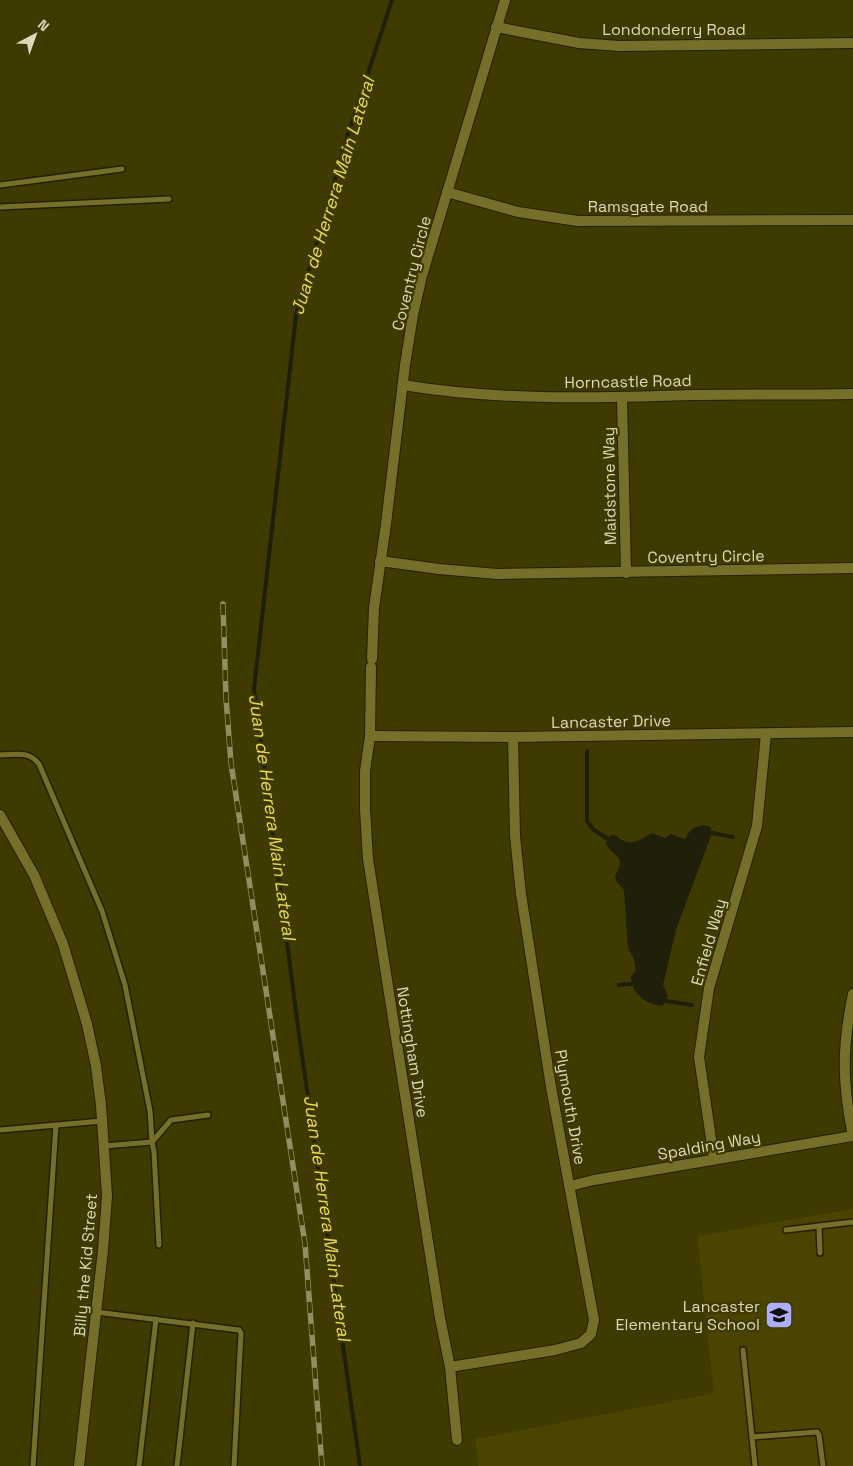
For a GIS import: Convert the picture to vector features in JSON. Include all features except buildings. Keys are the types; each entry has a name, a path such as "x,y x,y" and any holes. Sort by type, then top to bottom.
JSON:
{"street":[{"name":"Coventry Circle","path":"374,608 415,307 422,276 505,0"},
{"name":"Londonderry Road","path":"496,27 579,43 618,46 853,43"},
{"name":"Ramsgate Road","path":"447,192 518,212 578,221 853,220"},
{"name":"Horncastle Road","path":"403,385 468,394 522,397 622,398 696,395 853,394"},
{"name":"Maidstone Way","path":"622,398 626,573"},
{"name":"Coventry Circle","path":"380,560 439,569 497,574 853,568"},
{"name":"Nottingham Drive","path":"374,608 370,736 365,772 368,859 440,1318 450,1367 457,1440"},
{"name":"Lancaster Drive","path":"370,736 513,737 853,732"},
{"name":"Enfield Way","path":"714,1159 699,1057 709,988 757,826 766,734"},
{"name":"Plymouth Drive","path":"450,1367 555,1350 581,1343 590,1334 594,1320 551,1087 521,894 515,836 513,737"},
{"name":"Billy the Kid Street","path":"0,815 34,875 63,944 96,1066 107,1196 79,1466"},
{"path":"853,994 844,1054 844,1087 853,1136"},
{"name":"Spalding Way","path":"570,1186 594,1180 853,1136"}],"lane":[{"path":"0,185 122,169"},
{"path":"0,207 169,199"},
{"path":"0,755 29,754 39,764 102,911 125,985 150,1112 159,1245"},
{"path":"104,1146 152,1142 171,1120 208,1115"},
{"path":"0,1130 102,1121"},
{"path":"33,1466 56,1125"},
{"path":"786,1230 853,1222"},
{"path":"819,1226 820,1252"},
{"path":"96,1312 236,1329 241,1333 234,1466"},
{"path":"139,1466 156,1318"},
{"path":"177,1466 193,1323"},
{"path":"743,1350 755,1466"},
{"path":"752,1437 817,1432 820,1435 823,1466"}],"shaded area":[{"path":"704,825 710,827 712,833 676,930 663,985 668,996 662,1006 656,1005 640,997 632,982 631,976 636,971 634,959 628,948 624,890 616,881 615,876 619,869 620,860 606,844 608,837 613,835 628,842 639,840 652,833 665,838 671,834 685,839 693,829"},
{"name":"Lancaster Elementary School","path":"853,1209 853,1466 478,1466 475,1439 714,1393 697,1236"}],"waterway":[{"name":"Juan de Herrera Main Lateral","path":"360,1466 298,1027 254,689 296,315 349,131 392,0"},
{"path":"587,751 587,821 594,830 608,839"},
{"path":"712,833 733,837"},
{"path":"619,985 631,984"},
{"path":"666,1001 692,1005"}],"railway":[{"path":"223,604 226,698 231,763 305,1244 322,1466"}],"place":[{"name":"Lancaster Elementary School","path":"779,1315"}]}
